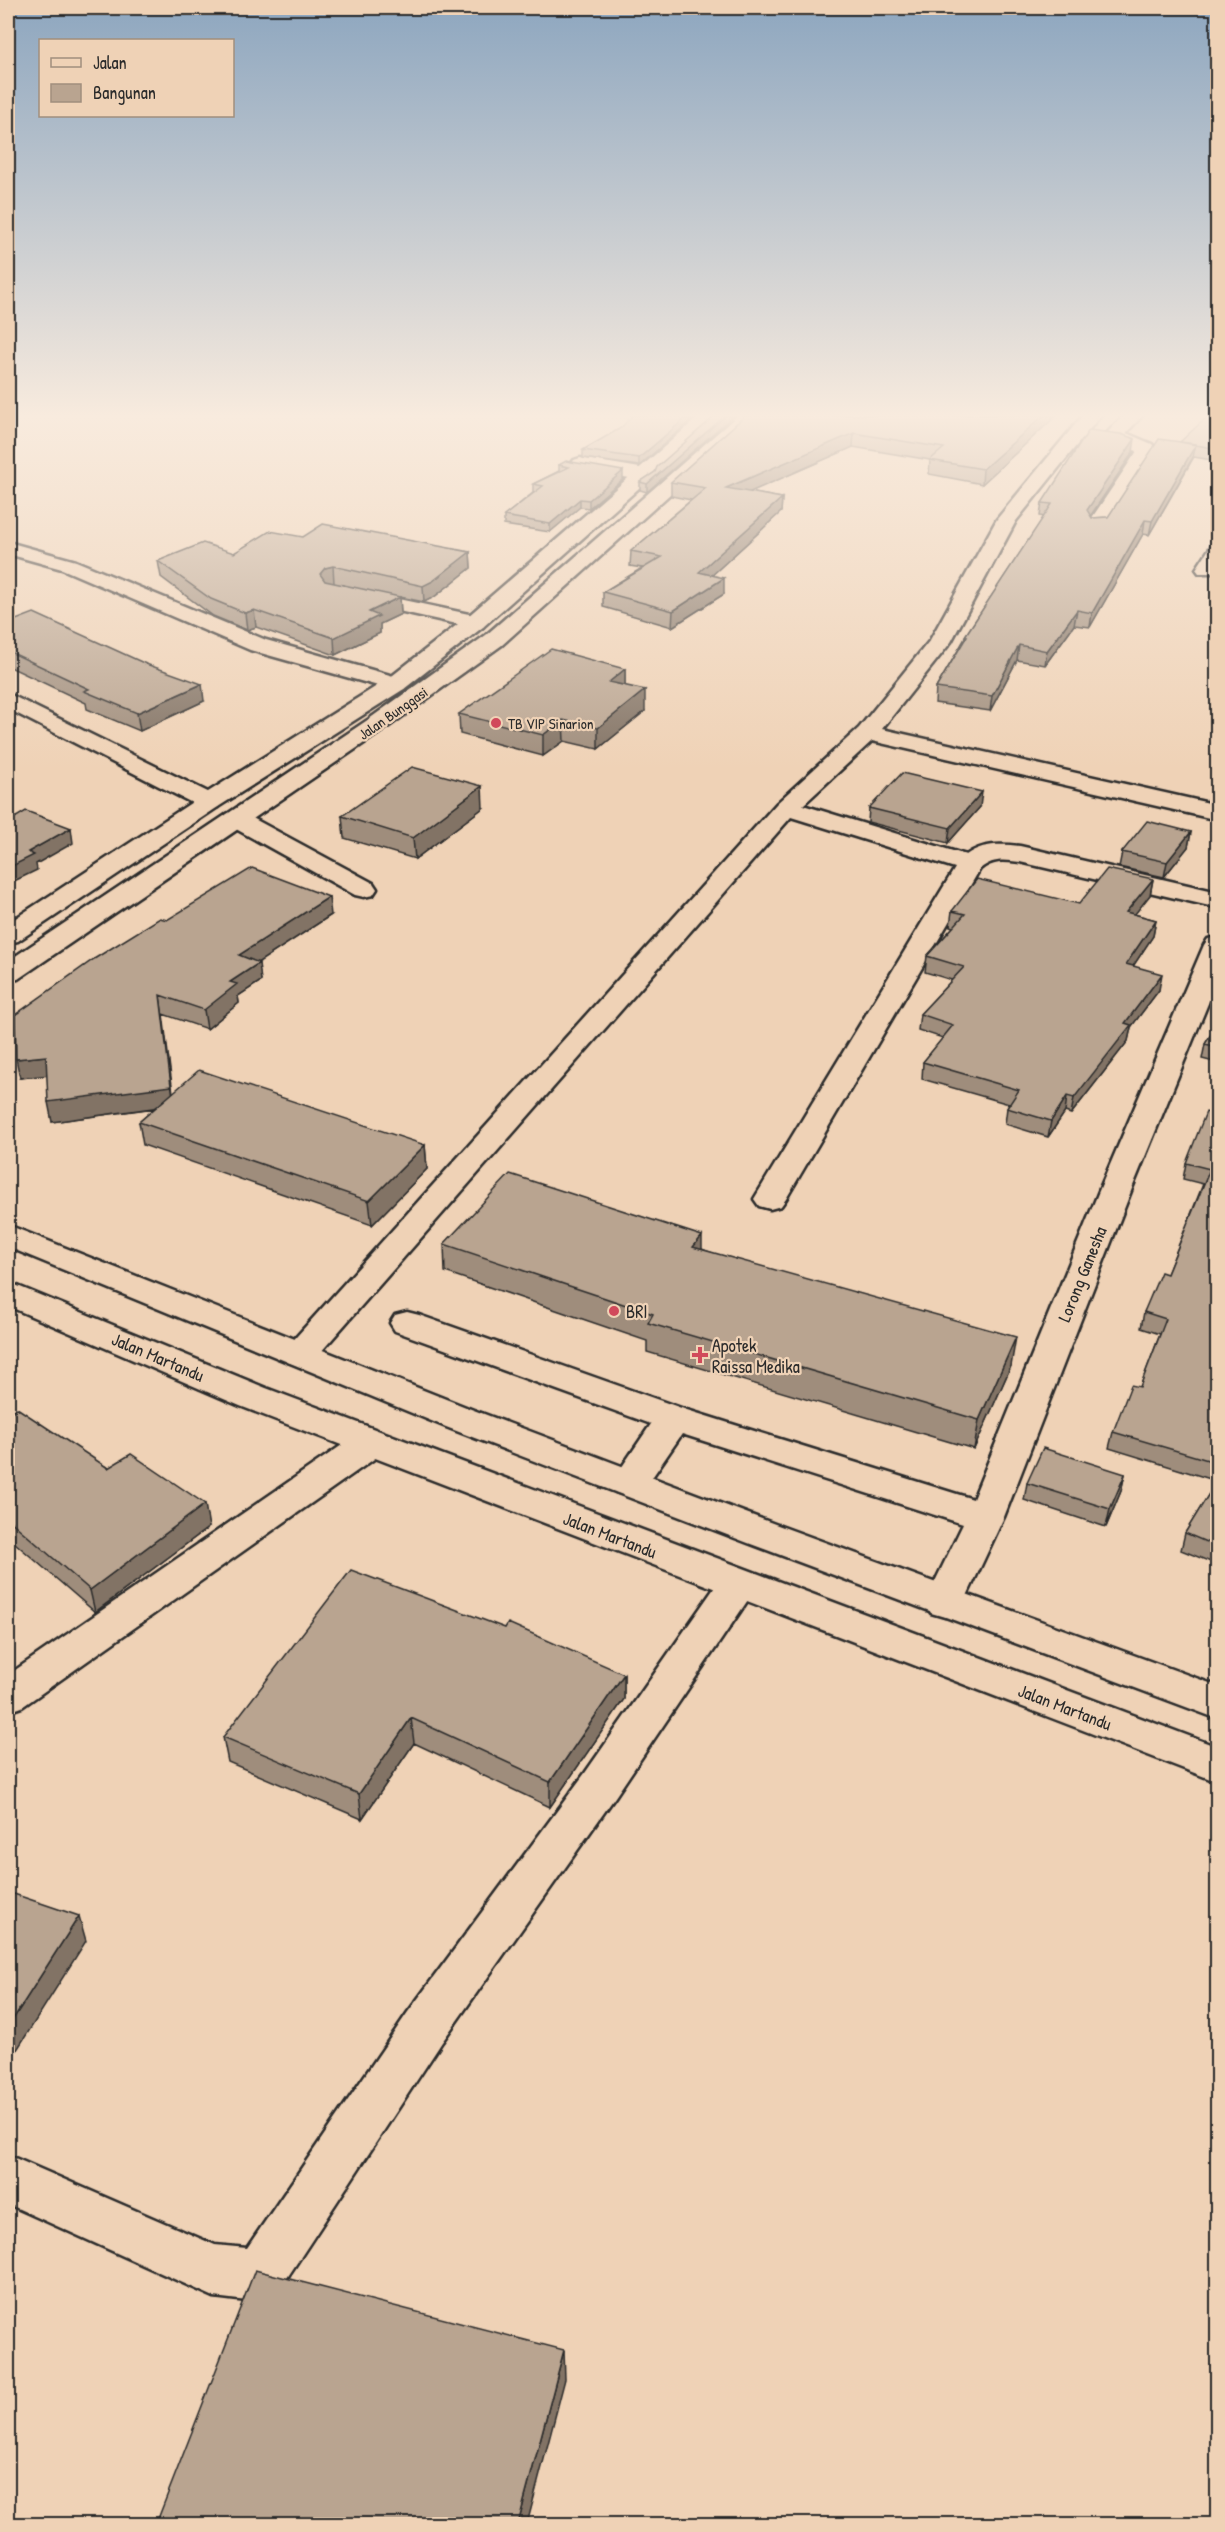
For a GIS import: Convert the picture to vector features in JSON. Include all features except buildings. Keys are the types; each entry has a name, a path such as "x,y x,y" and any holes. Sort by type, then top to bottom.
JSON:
{"main road":[{"name":"Jalan Bunggasi","path":"8,935 209,802 396,684 475,622 577,533"},
{"name":"Jalan Bunggasi","path":"8,973 436,683 494,640 615,533"},
{"path":"300,1354 786,808 867,733 940,642 999,533"},
{"path":"8,548 80,569 258,645 396,684"},
{"path":"1206,569 1218,550"},
{"path":"527,576 559,583"},
{"path":"334,591 475,622"},
{"path":"11,702 209,802"},
{"path":"867,733 1218,813"},
{"path":"786,808 970,864"},
{"path":"236,819 364,889"},
{"path":"770,1199 970,864 981,854 991,851 1020,854 1218,900"},
{"name":"Lorong Ganesha","path":"945,1602 985,1517 1113,1197 1217,946"},
{"path":"8,1235 179,1308 629,1483 1218,1703"},
{"name":"Jalan Martandu","path":"8,1293 242,1393 738,1584 1218,1765"},
{"path":"408,1323 674,1419 985,1517"},
{"path":"629,1483 674,1419"},
{"path":"8,1696 371,1443"},
{"path":"8,2179 214,2271 246,2275 265,2266 425,2027 600,1785 738,1584"}],"place":[{"name":"TB VIP Sinarion","path":"496,723"},
{"name":"BRI","path":"614,1311"},
{"name":"Apotek Raissa Medika","path":"700,1355"}]}
